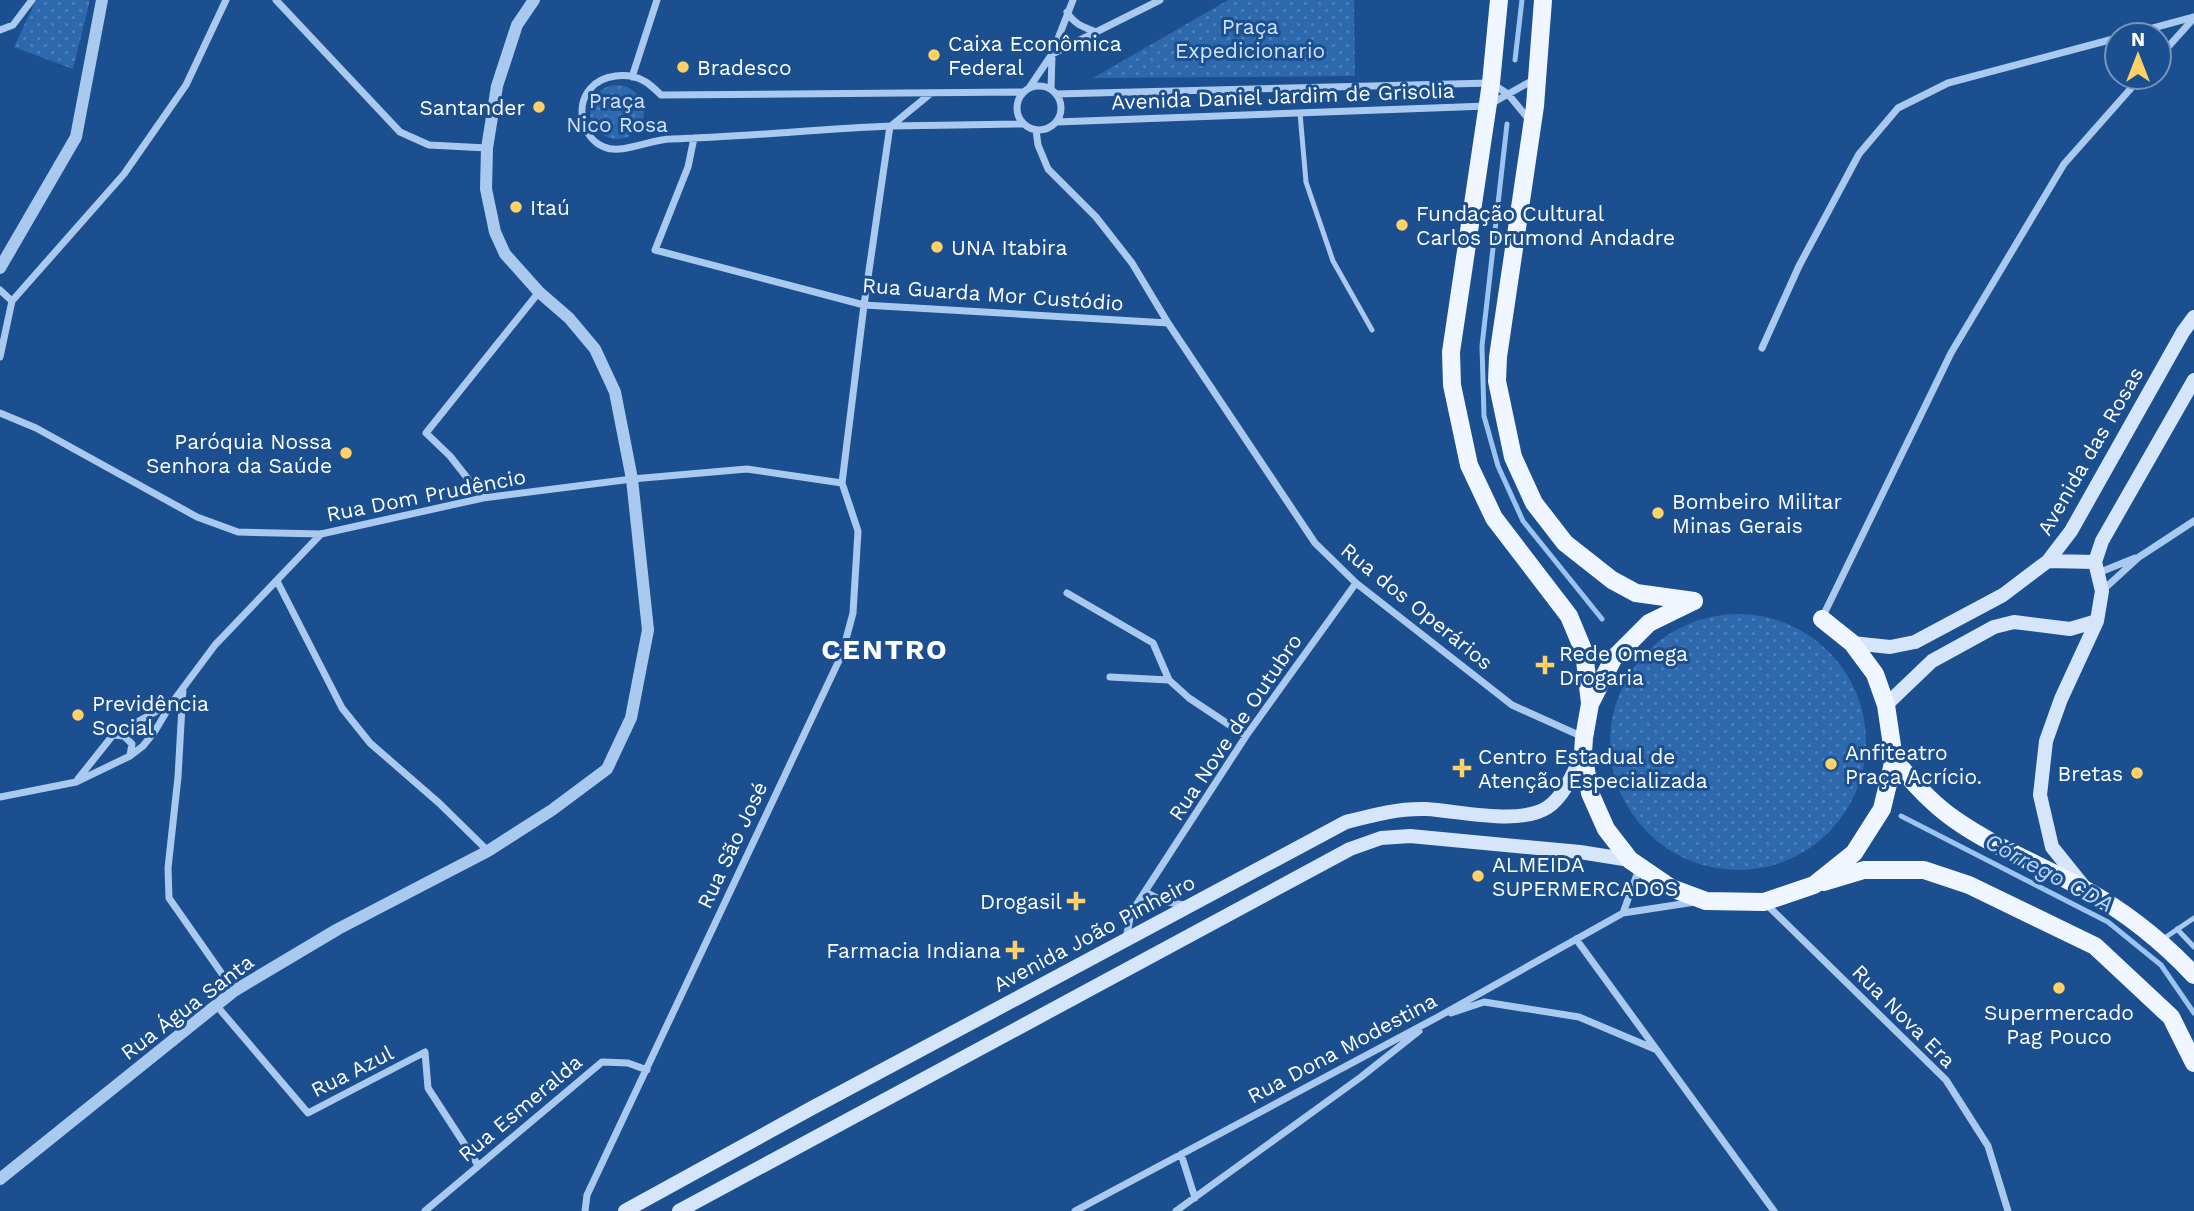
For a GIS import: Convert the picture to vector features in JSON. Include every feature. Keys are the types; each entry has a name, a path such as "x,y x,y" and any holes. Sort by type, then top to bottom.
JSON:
{"main road":[{"path":"1499,0 1491,83 1451,352 1452,385 1469,465 1494,518 1569,616 1584,652 1590,704 1584,746 1590,793 1606,829 1635,864 1671,888 1706,901 1764,902 1864,870 1924,870 1969,885 2095,946 2171,1017 2194,1063"},
{"path":"1543,0 1537,78 1498,357 1497,381 1513,457 1534,503 1565,544 1612,580 1636,593 1694,601 1648,623 1613,659 1590,704"},
{"name":"Avenida das Rosas","path":"1852,643 1890,648 1915,642 2003,594 2048,561 2071,531 2194,317"},
{"path":"2087,891 2052,847 2040,794 2046,741 2061,699 2097,621 2102,591 2097,567 2102,541 2194,380"},
{"path":"2048,561 2097,567"},
{"path":"1814,885 1854,853 1882,809 1894,759 1886,705 1875,674 1852,643 1822,619"},
{"path":"1886,705 1932,661 1994,627 2014,622 2031,622 2070,629 2097,621"},
{"name":"Avenida João Pinheiro","path":"625,1211 1346,822 1385,811 1424,809 1520,818 1548,807 1566,787 1584,746"},
{"path":"1894,759 1913,783 1954,819 2087,891 2140,924 2160,940 2194,975"},
{"path":"679,1211 1350,849 1381,838 1410,836 1580,852 1635,864"}],"street":[{"path":"0,30 13,25 32,0"},
{"path":"0,268 75,137 102,0"},
{"path":"0,357 12,301 124,174 186,85 226,0"},
{"path":"276,0 400,132 429,145 487,148"},
{"name":"Rua Água Santa","path":"0,1179 234,990 338,929 488,851 552,810 607,769 631,718 648,630 632,479 615,391 595,349 569,318 539,292 505,254 495,232 486,189 487,148 497,86 517,25 534,0"},
{"path":"657,0 632,77 616,76 598,81 583,102 581,113 585,127 592,139 604,148 617,150 657,139 890,127 1023,124 1036,130"},
{"path":"1023,124 1019,119 1017,105 1052,54 1073,0"},
{"path":"1052,54 1160,0"},
{"path":"1067,12 1079,26 1096,32"},
{"path":"2173,23 2194,17"},
{"path":"2173,41 2194,17"},
{"path":"1762,348 1799,266 1859,154 1898,108 1948,83 2103,42"},
{"path":"1052,54 1053,92 1062,108 1057,122"},
{"name":"Avenida Daniel Jardim de Grisolia","path":"632,77 643,80 661,94 930,94 1026,90 1036,86 1053,92 1491,83"},
{"name":"Avenida Daniel Jardim de Grisolia","path":"1036,130 1051,127 1057,122 1487,106 1537,78"},
{"path":"1491,83 1508,94 1531,123"},
{"path":"1822,619 1958,341 2064,164 2129,91"},
{"path":"842,483 864,304 890,127 930,94"},
{"name":"Rua dos Operários","path":"1036,130 1038,145 1048,169 1097,217 1132,263 1168,323 1315,543 1356,583 1512,705 1584,746"},
{"name":"Rua Guarda Mor Custódio","path":"694,138 688,167 655,250 864,304 1168,323"},
{"path":"0,290 12,301"},
{"path":"483,499 450,456 426,433 539,292"},
{"name":"Rua Dom Prudêncio","path":"0,413 36,428 197,517 238,532 321,534 483,499 632,479 747,469 842,483"},
{"name":"Rua São José","path":"585,1211 587,1195 842,654 853,613 858,531 842,483"},
{"path":"2102,591 2139,556 2194,522"},
{"path":"0,797 76,782 130,756 143,746 215,645 321,534"},
{"path":"2097,567 2139,556"},
{"path":"277,582 342,708 370,743 439,803 488,851"},
{"name":"Rua Nove de Outubro","path":"1126,939 1131,913 1246,736 1356,583"},
{"path":"1066,593 1153,643 1169,680 1189,698 1246,736"},
{"path":"1110,677 1169,680"},
{"path":"183,688 178,777 168,868 169,898 234,990"},
{"path":"76,782 113,735 171,704"},
{"path":"113,735 124,736 132,744 130,756"},
{"path":"1623,913 1635,864"},
{"path":"1145,892 1163,901 1191,907"},
{"name":"Rua Dona Modestina","path":"1075,1211 1436,1018 1623,913 1706,901"},
{"name":"Rua Nova Era","path":"1764,902 1946,1080 1988,1146 2008,1211"},
{"path":"1576,939 1774,1211"},
{"path":"1177,1211 1361,1077 1436,1018 1484,1002 1579,1017 1657,1051"},
{"name":"Rua Azul","path":"216,1004 308,1113 425,1052 428,1088 478,1165"},
{"name":"Rua Esmeralda","path":"425,1211 602,1062 628,1063 647,1070"},
{"path":"1181,1154 1195,1198"}],"lane":[{"path":"1300,113 1306,182 1334,261 1372,330"},
{"path":"2160,940 2194,918"},
{"path":"2177,929 2194,947"}],"green space":[{"path":"36,0 90,0 73,69 14,47"},
{"name":"Praça Expedicionario","path":"1228,0 1354,0 1355,76 1093,78"},
{"name":"Praça Nico Rosa","path":"617,85 636,93 644,112 636,131 617,139 598,131 590,112 598,93"},
{"path":"1725,614 1751,614 1787,623 1809,635 1829,651 1845,671 1857,693 1864,717 1864,767 1857,791 1845,813 1829,833 1809,849 1787,861 1751,870 1725,870 1689,861 1667,849 1647,833 1631,813 1619,791 1610,755 1610,729 1619,693 1631,671 1647,651 1667,635 1689,623"}],"waterway":[{"name":"Córrego CDA","path":"1515,60 1522,0"},
{"name":"Córrego CDA","path":"1507,124 1482,346 1484,416 1498,466 1523,521 1602,619"},
{"name":"Córrego CDA","path":"1901,816 2108,922 2161,965 2194,1013"}],"place":[{"name":"Caixa Econômica Federal","path":"934,55"},
{"name":"Bradesco","path":"683,67"},
{"name":"Santander","path":"539,107"},
{"name":"Itaú","path":"516,207"},
{"name":"Fundação Cultural Carlos Drumond Andadre","path":"1402,225"},
{"name":"UNA Itabira","path":"937,247"},
{"name":"Paróquia Nossa Senhora da Saúde","path":"346,453"},
{"name":"Bombeiro Militar Minas Gerais","path":"1658,513"},
{"name":"Rede Omega Drogaria","path":"1545,665"},
{"name":"Previdência Social","path":"78,715"},
{"name":"Anfiteatro Praça Acrício.","path":"1831,764"},
{"name":"Centro Estadual de Atenção Especializada","path":"1462,768"},
{"name":"Bretas","path":"2137,773"},
{"name":"ALMEIDA SUPERMERCADOS","path":"1478,876"},
{"name":"Drogasil","path":"1076,901"},
{"name":"Farmacia Indiana","path":"1015,950"},
{"name":"Supermercado Pag Pouco","path":"2059,988"}],"district":[{"name":"CENTRO","path":"885,649"}]}
